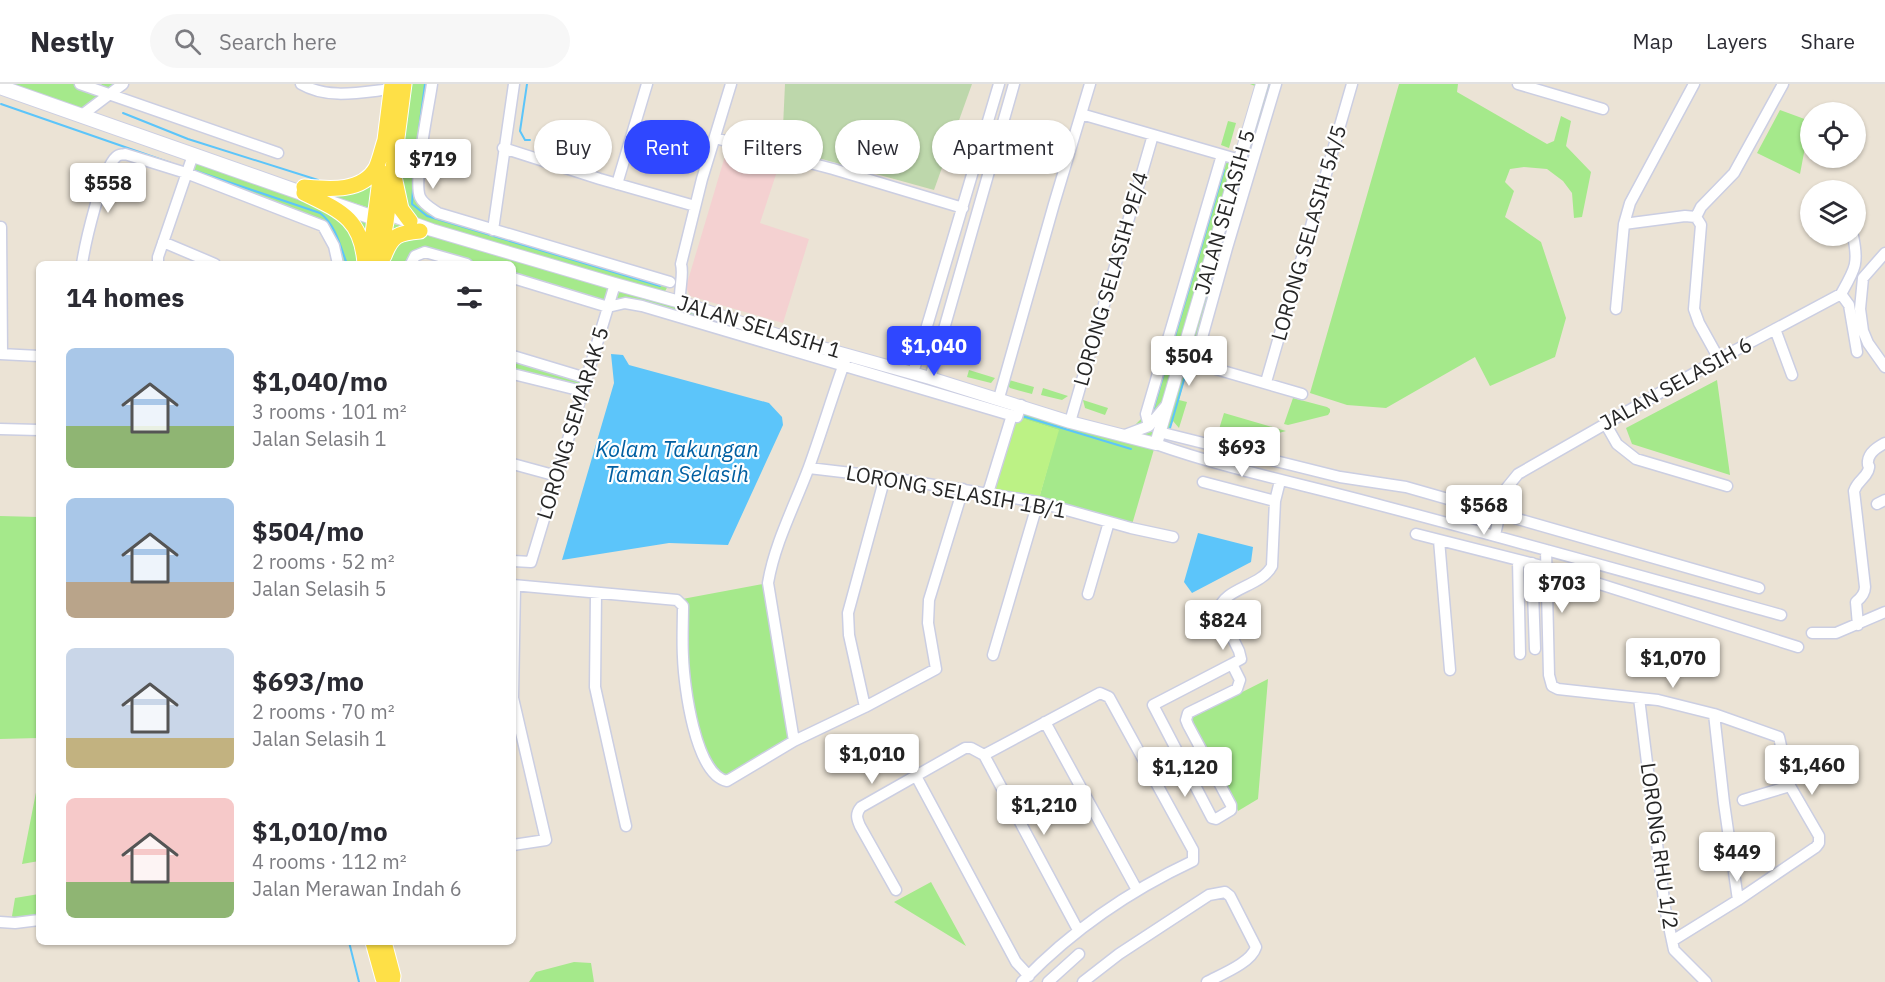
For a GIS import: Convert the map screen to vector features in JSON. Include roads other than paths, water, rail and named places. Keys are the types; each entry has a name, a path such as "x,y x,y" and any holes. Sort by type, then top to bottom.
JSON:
{"main road":[{"path":"379,261 385,140 396,86"},
{"path":"368,261 392,167 396,86"},
{"path":"0,87 268,181 304,190 381,216"},
{"path":"304,190 342,189 360,182 374,170 385,140"},
{"path":"380,261 389,243 395,237 421,227 401,209 392,167"},
{"path":"304,190 354,224 363,244 366,261"},
{"path":"374,945 386,982"},
{"path":"385,945 393,976 392,982"}],"street":[{"path":"80,84 278,153"},
{"path":"82,115 123,84"},
{"path":"301,84 309,89 329,94 396,86"},
{"path":"432,84 419,169 419,195 423,202 438,213 670,282"},
{"path":"493,230 514,84"},
{"path":"617,184 647,84"},
{"path":"680,302 679,289 683,267 681,264 695,206 731,84"},
{"path":"913,373 999,84"},
{"path":"1004,120 1014,84"},
{"path":"999,398 1090,84"},
{"path":"1195,363 1276,84"},
{"name":"LORONG SELASIH 5A/5","path":"1266,382 1352,84"},
{"path":"1522,84 1603,109"},
{"path":"1616,309 1624,224 1630,203 1694,84"},
{"path":"1696,217 1701,207 1734,173 1783,84"},
{"name":"JALAN SELASIH 5","path":"1155,434 1181,362 1240,160 1258,85"},
{"path":"1081,114 1240,160"},
{"name":"LORONG SELASIH 9E/4","path":"1070,422 1153,135"},
{"path":"715,138 833,169 963,208"},
{"path":"503,148 695,206"},
{"path":"82,261 96,204 111,163 119,155 131,155 186,172 323,226 334,246 337,261"},
{"path":"158,261 193,155"},
{"path":"1155,434 1146,414 1222,155"},
{"path":"930,378 988,174"},
{"name":"JALAN SELASIH 1","path":"381,216 680,302 846,359 913,373 1070,422 1125,435 1155,434 1282,481 1495,535 1781,615"},
{"path":"1624,224 1685,216 1696,217"},
{"path":"1696,217 1701,225 1694,309 1719,359"},
{"path":"1,227 1,354 36,356"},
{"path":"163,242 208,261"},
{"path":"1855,246 1857,254 1855,267 1841,294 1849,305 1857,352"},
{"path":"412,261 415,256 425,252 456,261"},
{"path":"1885,253 1863,278 1860,309 1863,331 1868,343 1885,367"},
{"path":"662,297 677,266 681,264"},
{"path":"1850,277 1863,278"},
{"path":"516,279 608,307 625,303 642,306 846,359 1017,417 1021,405"},
{"name":"LORONG SEMARAK 5","path":"516,561 531,562 615,285"},
{"name":"JALAN SELASIH 6","path":"1495,535 1505,490 1510,480 1518,474 1719,359 1841,294"},
{"path":"1775,329 1792,375"},
{"path":"516,357 586,378"},
{"path":"794,741 768,584 771,565 809,468 846,359"},
{"path":"1181,362 1195,363 1302,394"},
{"path":"516,375 582,391"},
{"path":"988,494 1012,415"},
{"path":"1605,423 1617,444 1636,459 1726,486"},
{"path":"0,429 36,429"},
{"path":"1125,435 1155,434 1340,477 1406,487 1759,588"},
{"path":"1858,625 1856,602 1865,587 1854,491 1857,482 1867,473 1871,455 1885,443"},
{"path":"516,465 558,476"},
{"path":"1232,664 1240,680 1237,689 1188,714 1186,720 1231,805 1231,810 1216,819 1212,818 1153,705 1241,659 1219,610 1220,603 1268,573 1272,566 1275,501 1288,465"},
{"name":"LORONG SELASIH 1B/1","path":"809,468 885,477 1038,502 1173,537"},
{"path":"865,707 849,635 848,613 885,477"},
{"path":"1203,482 1275,501"},
{"path":"516,586 677,600 683,606 684,673 688,705 697,740 708,768 720,780 727,782 794,741 936,669 928,623 929,600 963,489"},
{"path":"993,655 1038,502"},
{"path":"1088,594 1109,522"},
{"path":"1416,534 1546,567 1797,647"},
{"path":"1439,540 1450,670"},
{"path":"1546,550 1549,675 1552,686 1658,700 1714,714 1779,737 1790,786 1819,836 1819,843 1816,847 1738,900 1672,940"},
{"path":"1518,560 1520,654"},
{"path":"1532,563 1535,649"},
{"path":"596,593 595,687 626,826"},
{"path":"1812,633 1836,633 1885,612"},
{"path":"916,776 1025,979 1078,930 1137,890 1193,861 1193,850 1109,697 1100,693 984,755"},
{"name":"LORONG RHU 1/2","path":"1639,698 1665,908 1674,950 1706,982"},
{"path":"516,711 546,840 516,845"},
{"path":"1714,714 1738,900"},
{"path":"1045,722 1137,890"},
{"path":"896,890 856,819 858,811 861,807 965,748 971,748 984,755 1078,930"},
{"path":"1743,800 1790,786"},
{"path":"1083,982 1119,954 1209,896 1225,892 1230,896 1256,947 1248,959 1207,982"},
{"path":"0,922 36,920"},
{"path":"1048,982 1079,954"}],"water":[{"name":"Kolam Takungan Taman Selasih","path":"611,354 623,355 629,365 769,403 782,417 783,425 728,545 669,543 562,560 614,383"},
{"path":"1198,533 1253,547 1251,562 1192,593 1184,582"}],"waterway":[{"path":"419,129 425,84"},
{"path":"527,84 520,131 525,140 530,140"},
{"path":"1,104 171,163"},
{"path":"123,113 188,139 318,180"},
{"path":"1152,414 1224,170"},
{"path":"196,171 320,213 334,230 346,261"},
{"path":"414,173 412,204 427,216 660,286"},
{"path":"1170,428 1188,366"},
{"path":"1022,416 1131,449"},
{"path":"350,945 359,982"}]}
